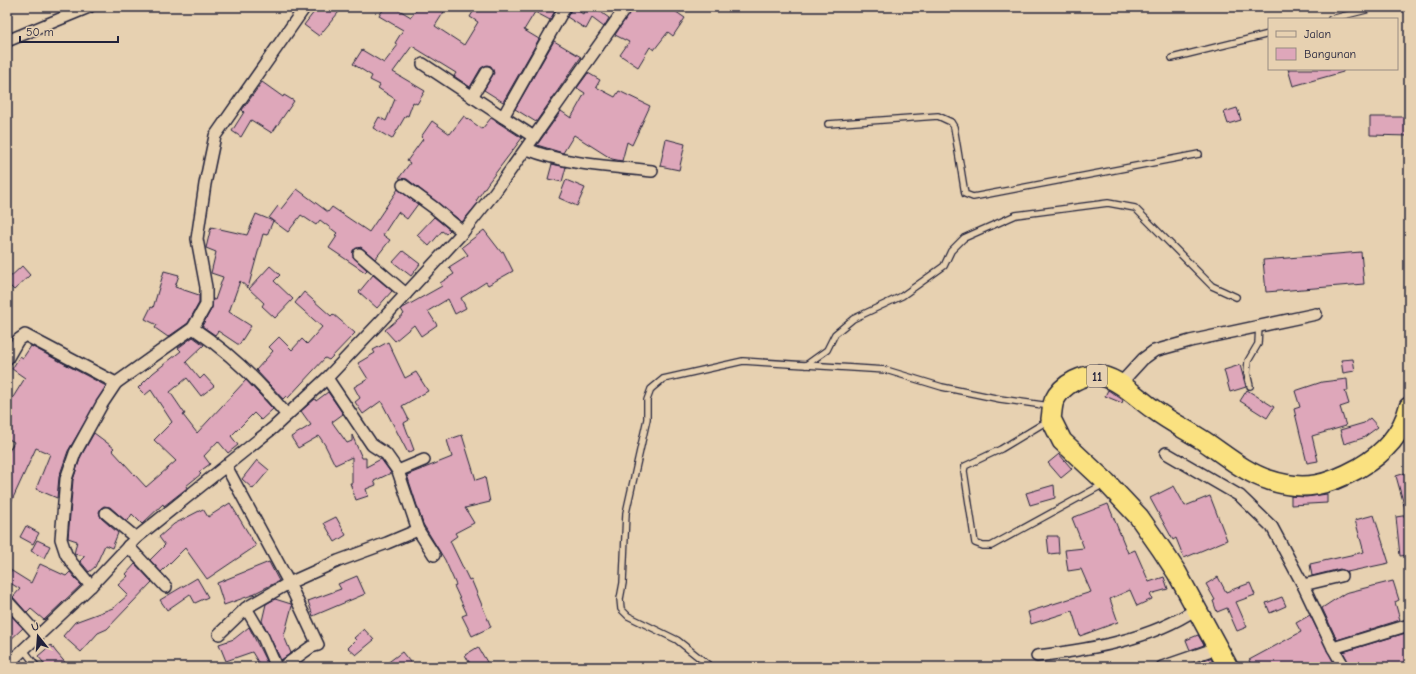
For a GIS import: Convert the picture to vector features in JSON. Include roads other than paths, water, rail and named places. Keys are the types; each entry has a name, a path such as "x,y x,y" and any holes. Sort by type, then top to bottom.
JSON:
{"highway":[{"name":"11","path":"1052,413 1056,398 1074,382 1089,375 1103,376 1120,384 1153,410 1236,463 1268,480 1299,487 1339,479 1371,461 1395,440 1406,419 1409,407"},
{"path":"1052,413 1062,441 1107,483 1147,528 1177,573 1228,667"}],"street":[{"path":"7,41 89,7"},
{"path":"91,586 66,554 61,539 66,479 78,447 102,404 116,383 193,328 206,305 206,287 197,239 205,184 216,136 305,7"},
{"path":"503,117 565,7"},
{"path":"7,665 91,586 132,542 287,415 327,378 462,232 526,149 626,7"},
{"path":"423,64 534,137"},
{"path":"472,97 487,72"},
{"path":"526,149 549,158 567,162 652,171"},
{"path":"403,185 433,206 462,232"},
{"path":"360,254 406,294"},
{"path":"1120,384 1143,359 1154,351 1316,314"},
{"path":"193,328 219,345 256,379 287,415"},
{"path":"7,359 18,340 25,335 116,383"},
{"path":"327,378 372,445 386,454 398,471 418,530 434,555"},
{"path":"1166,453 1240,496 1272,528 1303,585 1333,648 1344,667"},
{"path":"398,471 424,460"},
{"path":"226,466 289,583 318,645 283,667"},
{"path":"106,513 132,542 166,587"},
{"path":"219,634 246,608 289,583 338,560 387,543 418,530"},
{"path":"1303,585 1341,576"},
{"path":"7,601 38,635"},
{"path":"246,608 264,637 276,667"},
{"path":"1037,656 1085,650 1128,640 1182,619 1196,609"},
{"path":"1333,648 1409,626"},
{"path":"1162,667 1218,648"}],"lane":[{"path":"1335,18 1366,10"},
{"path":"1172,58 1268,34"},
{"path":"828,124 938,116 951,122 954,127 965,194 973,197 1199,154"},
{"path":"806,365 827,350 835,334 853,319 902,296 944,266 951,251 964,238 1016,215 1108,203 1135,208 1212,286 1236,297"},
{"path":"1250,386 1247,373 1248,361 1258,344 1259,326"},
{"path":"711,667 677,640 628,616 621,609 620,599 623,583 626,513 647,419 647,400 651,390 663,379 705,368 743,361 886,370 942,387 1000,399 1052,413"},
{"path":"1052,413 1001,450 965,466 964,471 975,543 983,546 991,546 1107,483"},
{"path":"24,650 37,667"}]}
